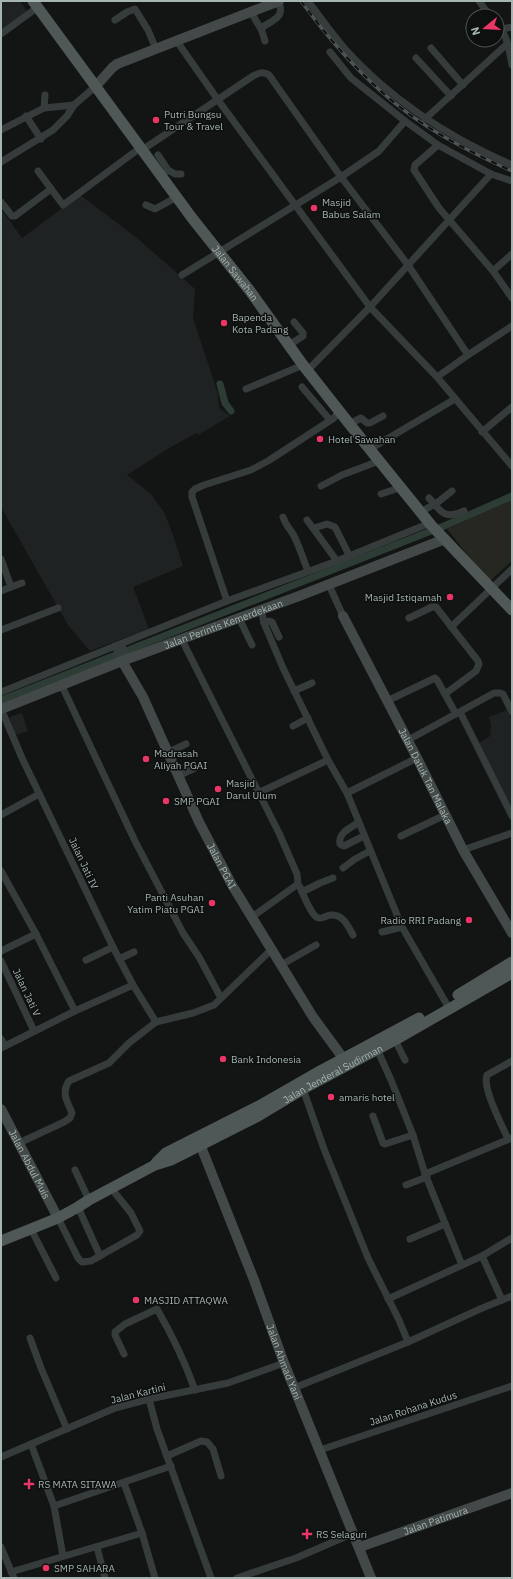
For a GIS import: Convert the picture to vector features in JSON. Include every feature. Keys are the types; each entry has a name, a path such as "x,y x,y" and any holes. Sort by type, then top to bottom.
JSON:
{"main road":[{"name":"Jalan Sawahan","path":"35,4 141,149 165,172 177,197 250,291 305,367 349,424 402,487 430,524 512,610"},
{"path":"199,1141 343,1058 446,1003 512,962"},
{"name":"Jalan Jenderal Sudirman","path":"1,1241 58,1218 155,1165 171,1160 199,1141 272,1108 303,1089 511,976"}],"street":[{"path":"1,162 41,139 68,116 74,105 96,86 114,66 176,40 279,1 281,9 280,14 276,19 260,29"},
{"path":"308,1 346,50 388,90 425,119 454,136 512,165"},
{"path":"1,34 35,4"},
{"path":"115,20 127,12 135,9 148,30 156,49"},
{"path":"251,12 265,41"},
{"path":"176,40 218,100 370,306 437,377 512,466"},
{"path":"505,40 512,65"},
{"path":"425,119 507,44"},
{"path":"431,48 463,85"},
{"path":"330,52 351,78 438,145 491,174 512,181"},
{"path":"416,58 451,96"},
{"path":"38,171 61,204 64,204 141,149 255,75 262,73 269,75 341,177 408,265 468,355"},
{"path":"44,108 45,95"},
{"path":"1,130 44,108 74,105"},
{"path":"26,116 41,139"},
{"path":"182,275 379,152 405,121"},
{"path":"438,145 415,166 414,170 439,208 493,271 512,298"},
{"path":"158,155 165,172 180,174"},
{"path":"246,389 305,367 370,306 491,174"},
{"path":"1,202 12,216 15,216 51,189"},
{"path":"146,205 155,209 177,197"},
{"path":"493,271 512,254"},
{"path":"290,346 303,336 294,322"},
{"path":"437,377 512,326"},
{"path":"302,387 330,420"},
{"path":"370,449 455,399"},
{"path":"482,432 512,407"},
{"path":"227,601 202,530 192,497 192,492 204,485 257,467 268,461 330,420 339,411"},
{"path":"349,424 361,418 370,423 382,416"},
{"path":"321,486 342,475 380,460"},
{"path":"381,494 402,487"},
{"path":"421,512 435,504 452,491"},
{"path":"429,498 447,515 452,516 464,511"},
{"path":"283,517 297,542 308,571"},
{"path":"307,520 337,561"},
{"path":"314,528 327,524 335,527 349,556"},
{"path":"1,692 122,653 227,601 337,561 430,524"},
{"name":"Jalan Perintis Kemerdekaan","path":"1,709 62,686 122,653 182,640 329,585 444,537"},
{"path":"1,559 11,587"},
{"path":"451,627 512,569"},
{"path":"1,591 22,583"},
{"path":"329,585 343,616"},
{"path":"409,618 435,607 478,661 479,664 476,671 445,694"},
{"path":"1,630 58,608"},
{"path":"261,610 264,623 283,668 328,760 346,793 400,927"},
{"name":"Jalan Datuk Tan Malaka","path":"343,616 408,740 463,850 512,933"},
{"path":"239,618 252,645"},
{"path":"264,623 269,621 272,622 278,637"},
{"path":"182,640 279,833 297,874 298,884 313,913 320,919 331,915 340,917 346,923 353,935"},
{"name":"Jalan PGAI","path":"122,653 199,822 232,885 314,1017 343,1058"},
{"path":"387,701 433,678 437,680 458,713 512,816"},
{"path":"294,691 312,683"},
{"path":"62,686 103,776 148,867 183,933 199,957 221,998"},
{"path":"408,740 497,692 503,694 512,712"},
{"name":"Jalan Jati IV","path":"1,709 39,794 113,947 133,986 156,1022"},
{"path":"293,726 308,718"},
{"path":"168,752 186,744"},
{"path":"346,793 417,758"},
{"path":"258,793 328,760"},
{"path":"178,776 195,768"},
{"path":"1,815 39,794"},
{"path":"401,836 446,815"},
{"path":"358,823 342,834 340,844 344,846 364,836"},
{"path":"463,850 512,833"},
{"path":"343,868 355,859 370,851"},
{"path":"1,871 36,934 75,1011"},
{"path":"302,892 320,882 333,878"},
{"path":"252,917 298,884"},
{"path":"390,910 446,1003"},
{"path":"382,932 400,927"},
{"path":"1,951 36,934"},
{"path":"281,965 316,945"},
{"path":"86,960 113,947"},
{"path":"19,1143 70,1118 72,1113 65,1100 65,1086 70,1081 109,1063 129,1043 156,1022 209,1008 272,949"},
{"path":"119,959 134,952"},
{"name":"Jalan Jati V","path":"1,961 34,1031"},
{"path":"1,1039 3,1047 75,1011 133,986"},
{"path":"395,1040 405,1060"},
{"path":"376,1049 414,1135 426,1175 462,1265"},
{"path":"406,1185 510,1138 487,1088 486,1078 488,1075 512,1061"},
{"path":"303,1089 324,1149 362,1244 399,1320 408,1342"},
{"name":"Jalan Abdul Muis","path":"1,1109 58,1218"},
{"path":"373,1116 383,1143 385,1144 414,1135"},
{"name":"Jalan Ahmad Yani","path":"199,1141 254,1280 294,1388 360,1547 371,1578"},
{"path":"75,1170 89,1200"},
{"path":"58,1218 78,1258 82,1262 91,1261 100,1256 137,1235 140,1231 131,1213 111,1188"},
{"path":"78,1208 100,1256"},
{"path":"410,1239 445,1224"},
{"path":"31,1229 56,1278"},
{"path":"388,1299 482,1256 512,1238"},
{"path":"482,1256 502,1300"},
{"path":"294,1388 408,1342 512,1296"},
{"path":"124,1354 115,1332 126,1324 157,1309 171,1333 196,1390"},
{"path":"30,1338 40,1368 67,1428"},
{"name":"Jalan Kartini","path":"1,1457 115,1408 149,1399 228,1383 284,1362"},
{"name":"Jalan Rohana Kudus","path":"320,1450 512,1386"},
{"path":"149,1399 157,1429 211,1578"},
{"path":"167,1456 201,1441 207,1442 213,1449 222,1476"},
{"path":"31,1444 54,1506 63,1556"},
{"path":"54,1506 171,1466"},
{"path":"124,1483 142,1533 155,1578"},
{"name":"Jalan Patimura","path":"360,1547 512,1493"},
{"path":"1,1547 13,1575 63,1556 142,1533"},
{"path":"240,1577 296,1558 354,1533"},
{"path":"97,1547 105,1578"}],"shaded area":[{"path":"1,1 20,1 27,11 1,31"},
{"path":"80,195 137,238 195,289 193,318 218,394 219,408 230,416 198,435 197,433 169,448 127,475 150,493 164,512 183,566 133,587 149,629 90,651 68,625 1,507 1,209 22,238"},
{"path":"512,498 512,561 489,582 447,529"},
{"path":"507,710 512,720 512,809 479,743 490,736 491,725 489,717"},
{"path":"22,713 28,731 13,736 9,717"}],"waterway":[{"path":"220,384 225,403 231,411"},
{"path":"1,700 444,526 512,496"}],"railway":[{"path":"301,1 343,53 392,101 410,115 438,133 512,171"}],"place":[{"name":"Putri Bungsu Tour & Travel","path":"156,120"},
{"name":"Masjid Babus Salam","path":"314,208"},
{"name":"Bapenda Kota Padang","path":"224,323"},
{"name":"Hotel Sawahan","path":"320,439"},
{"name":"Masjid Istiqamah","path":"450,597"},
{"name":"Madrasah Aliyah PGAI","path":"146,759"},
{"name":"Masjid Darul Ulum","path":"218,789"},
{"name":"SMP PGAI","path":"166,801"},
{"name":"Panti Asuhan Yatim Piatu PGAI","path":"212,903"},
{"name":"Radio RRI Padang","path":"469,920"},
{"name":"Bank Indonesia","path":"223,1059"},
{"name":"amaris hotel","path":"331,1097"},
{"name":"MASJID ATTAQWA","path":"136,1300"},
{"name":"RS MATA SITAWA","path":"29,1484"},
{"name":"RS Selaguri","path":"307,1534"},
{"name":"SMP SAHARA","path":"46,1568"}]}
